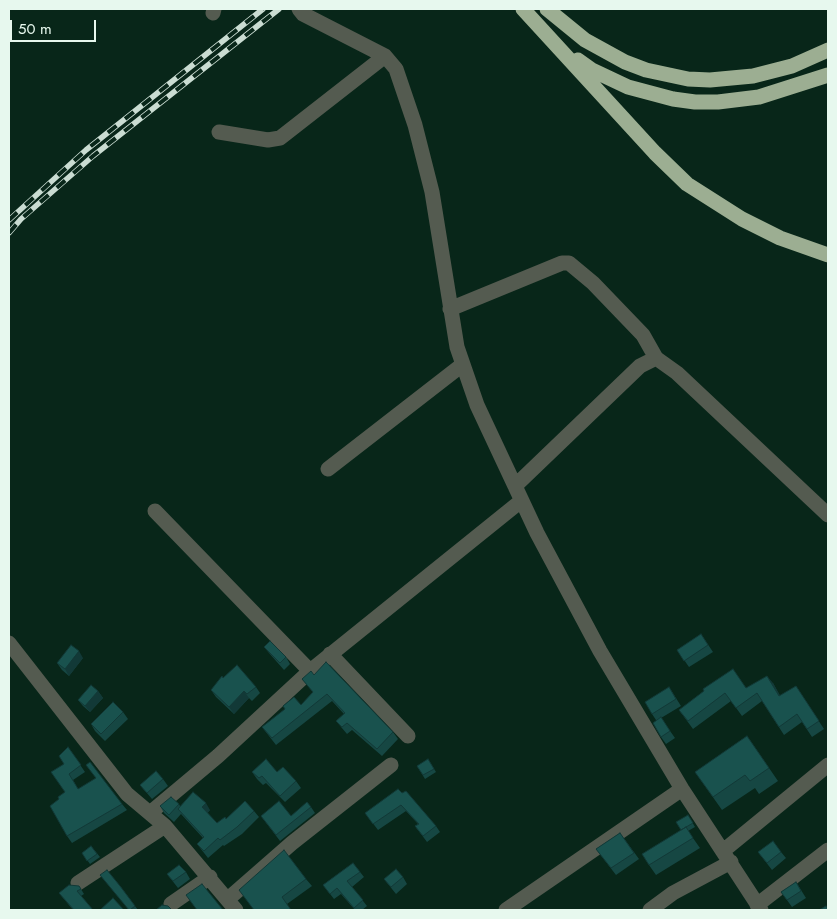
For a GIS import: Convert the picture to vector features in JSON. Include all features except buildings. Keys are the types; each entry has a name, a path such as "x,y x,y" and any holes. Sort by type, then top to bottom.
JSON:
{"highway":[{"path":"547,9 585,40 611,55 646,70 688,79 710,80 753,76 792,66 828,50"},
{"path":"525,10 568,52 592,70 628,87 673,99 710,102 738,101 780,92 828,75"},
{"path":"525,10 655,153 687,184 742,219 780,238 828,255"}],"street":[{"path":"301,10 341,35 385,56 396,69 402,81 432,192 450,309 462,365 477,405 521,501 600,651 682,789 759,908 828,850"},
{"path":"220,132 268,140 280,138 385,56"},
{"path":"450,309 562,263 570,263 593,283 644,335 656,358 677,373 828,515"},
{"path":"515,486 640,366 656,358"},
{"path":"328,469 462,365"},
{"path":"150,813 218,756 330,654 521,501"},
{"path":"154,510 310,671"},
{"path":"9,643 127,794 165,826 232,905 292,843 391,765"},
{"path":"330,654 408,736"},
{"path":"650,910 727,857 828,765"},
{"path":"506,910 682,789"},
{"path":"78,883 165,826"},
{"path":"172,904 210,877"}],"railway":[{"path":"9,220 86,150 263,9"},
{"path":"9,233 21,219 93,156 279,9"}]}
